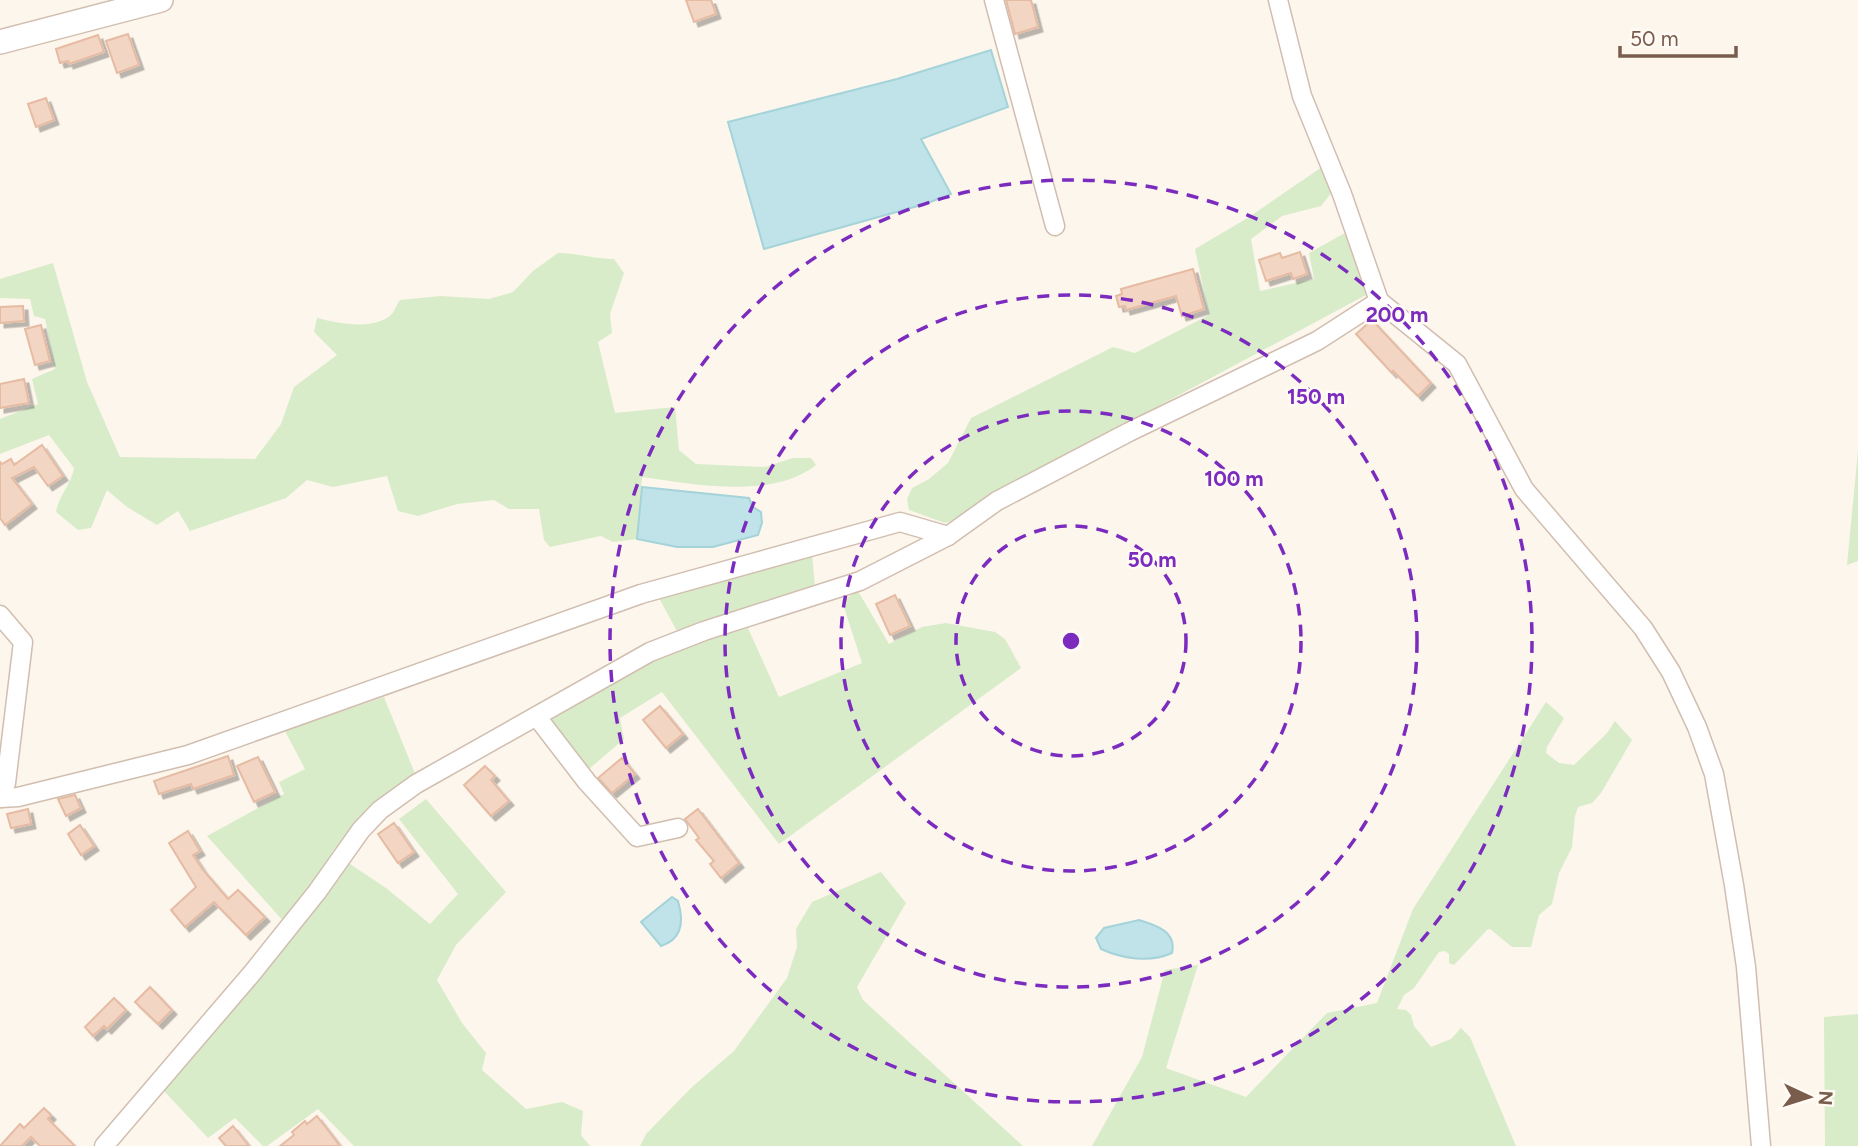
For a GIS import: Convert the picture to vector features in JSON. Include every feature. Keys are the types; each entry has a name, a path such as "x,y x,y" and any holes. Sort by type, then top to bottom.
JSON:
{"street":[{"path":"0,42 161,0"},
{"path":"993,0 1055,226"},
{"path":"1278,0 1305,106 1342,194 1379,301 1457,364 1524,489 1643,628 1671,672 1697,727 1714,775 1736,898 1746,967 1760,1146"},
{"path":"104,1146 253,972 317,892 360,830 380,810 416,784 650,652 704,631 860,581 948,536 997,501 1129,432 1317,341 1379,301"},
{"path":"0,615 23,642 6,783 1,798 18,797 188,754 642,594 900,522 948,536"},
{"path":"537,717 587,782 637,836 678,828"}],"green space":[{"path":"1322,167 1332,192 1321,206 1282,216 1251,239 1260,291 1314,279 1309,253 1345,233 1366,295 1028,476 963,517 945,523 909,510 907,499 912,488 929,479 948,463 971,418 1113,347 1135,353 1209,315 1195,249 1246,219"},
{"path":"558,253 614,259 624,273 610,314 612,333 598,342 615,413 675,407 679,450 696,464 765,467 793,458 811,458 816,465 798,476 755,486 708,486 642,477 637,539 613,542 601,536 550,547 544,540 539,509 509,509 494,500 457,504 418,516 398,511 387,476 333,487 307,480 286,498 190,531 178,511 157,525 127,507 107,490 91,528 78,530 56,512 74,468 49,435 0,454 0,419 38,404 32,379 55,369 45,319 34,316 30,299 0,298 0,279 53,263 87,382 120,457 255,459 281,424 294,387 337,355 314,332 317,318 365,324 383,320 391,315 400,300 441,296 489,299 513,292 533,271"},
{"path":"1858,451 1858,561 1847,565"},
{"path":"812,552 815,589 679,635 659,598"},
{"path":"858,591 889,644 922,627 946,623 995,632 1005,639 1021,668 779,844 662,692 620,718 624,739 589,769 549,721 655,657 748,628 779,697 862,663 842,601"},
{"path":"384,697 416,776 358,820 332,852 386,888 430,924 458,894 399,819 426,799 506,892 456,945 437,980 462,1023 486,1053 482,1070 526,1109 562,1102 583,1111 581,1135 590,1146 354,1146 318,1109 267,1146 263,1146 235,1118 208,1138 164,1091 294,933 207,836 284,794 279,782 305,769 285,731"},
{"path":"1546,702 1564,718 1546,753 1559,763 1574,765 1607,733 1615,721 1632,740 1601,793 1592,803 1578,807 1572,847 1559,873 1552,904 1539,915 1531,947 1512,947 1490,929 1454,965 1449,963 1449,954 1445,951 1439,952 1414,988 1404,995 1397,1009 1406,1010 1411,1015 1414,1026 1431,1047 1451,1039 1461,1028 1470,1037 1516,1146 1092,1146 1142,1057 1165,970 1198,965 1166,1068 1246,1097 1327,1013 1377,1003 1413,909"},
{"path":"881,872 906,903 857,987 863,1000 1023,1146 640,1146 646,1134 692,1087 734,1051 787,978 797,947 796,929 812,902"},
{"path":"1858,1014 1858,1146 1825,1146 1824,1017"}],"water":[{"path":"991,50 1008,107 921,139 951,194 925,204 764,249 728,122 897,79"},
{"path":"642,487 749,498 753,507 761,512 762,523 758,535 713,547 677,547 637,539"},
{"path":"672,897 678,901 680,908 680,928 674,939 661,946 641,922"},
{"path":"1139,920 1168,934 1173,945 1172,953 1155,958 1136,959 1101,949 1096,938 1104,928"}],"building":[{"path":"686,0 711,0 716,14 694,22"},
{"path":"1006,0 1031,0 1038,27 1015,34"},
{"path":"128,34 139,65 117,73 106,41"},
{"path":"98,35 104,52 69,64 68,61 60,63 56,49"},
{"path":"46,98 54,120 36,127 28,104"},
{"path":"1300,252 1307,274 1293,279 1291,273 1266,281 1259,260 1280,253 1282,258"},
{"path":"1193,269 1204,309 1182,316 1176,296 1126,310 1125,306 1119,307 1116,296 1122,294 1121,289"},
{"path":"23,306 24,321 0,323 0,307"},
{"path":"1372,320 1431,383 1418,396 1393,371 1392,373 1356,334"},
{"path":"41,325 50,361 35,365 25,329"},
{"path":"24,379 29,403 0,408 0,384"},
{"path":"42,445 63,476 48,486 34,467 12,478 32,504 5,525 0,518 0,462 2,464 11,459 14,465"},
{"path":"895,595 910,626 890,635 876,604"},
{"path":"660,706 683,734 666,748 643,720"},
{"path":"228,756 234,775 193,789 191,784 159,794 154,781"},
{"path":"258,757 275,792 254,802 237,766"},
{"path":"622,758 635,774 612,793 598,778"},
{"path":"485,766 495,776 491,780 509,801 491,816 464,785"},
{"path":"75,795 81,808 66,816 58,799"},
{"path":"28,809 31,824 11,828 7,814"},
{"path":"698,809 739,863 721,878 710,864 714,861 696,840 699,838 685,819"},
{"path":"394,823 414,852 398,863 378,834"},
{"path":"80,825 94,846 81,855 68,834"},
{"path":"188,831 200,851 193,855 228,899 238,890 265,917 246,935 214,902 185,927 171,910 196,887 169,843"},
{"path":"150,987 172,1010 158,1024 135,1002"},
{"path":"114,998 126,1010 107,1029 104,1026 93,1036 85,1027"},
{"path":"44,1108 51,1115 48,1119 75,1146 40,1146 31,1137 22,1146 0,1146 20,1124 24,1128"},
{"path":"317,1116 340,1146 280,1146 294,1135 292,1132 305,1121 307,1124"},
{"path":"233,1126 249,1146 226,1146 219,1138"}]}
